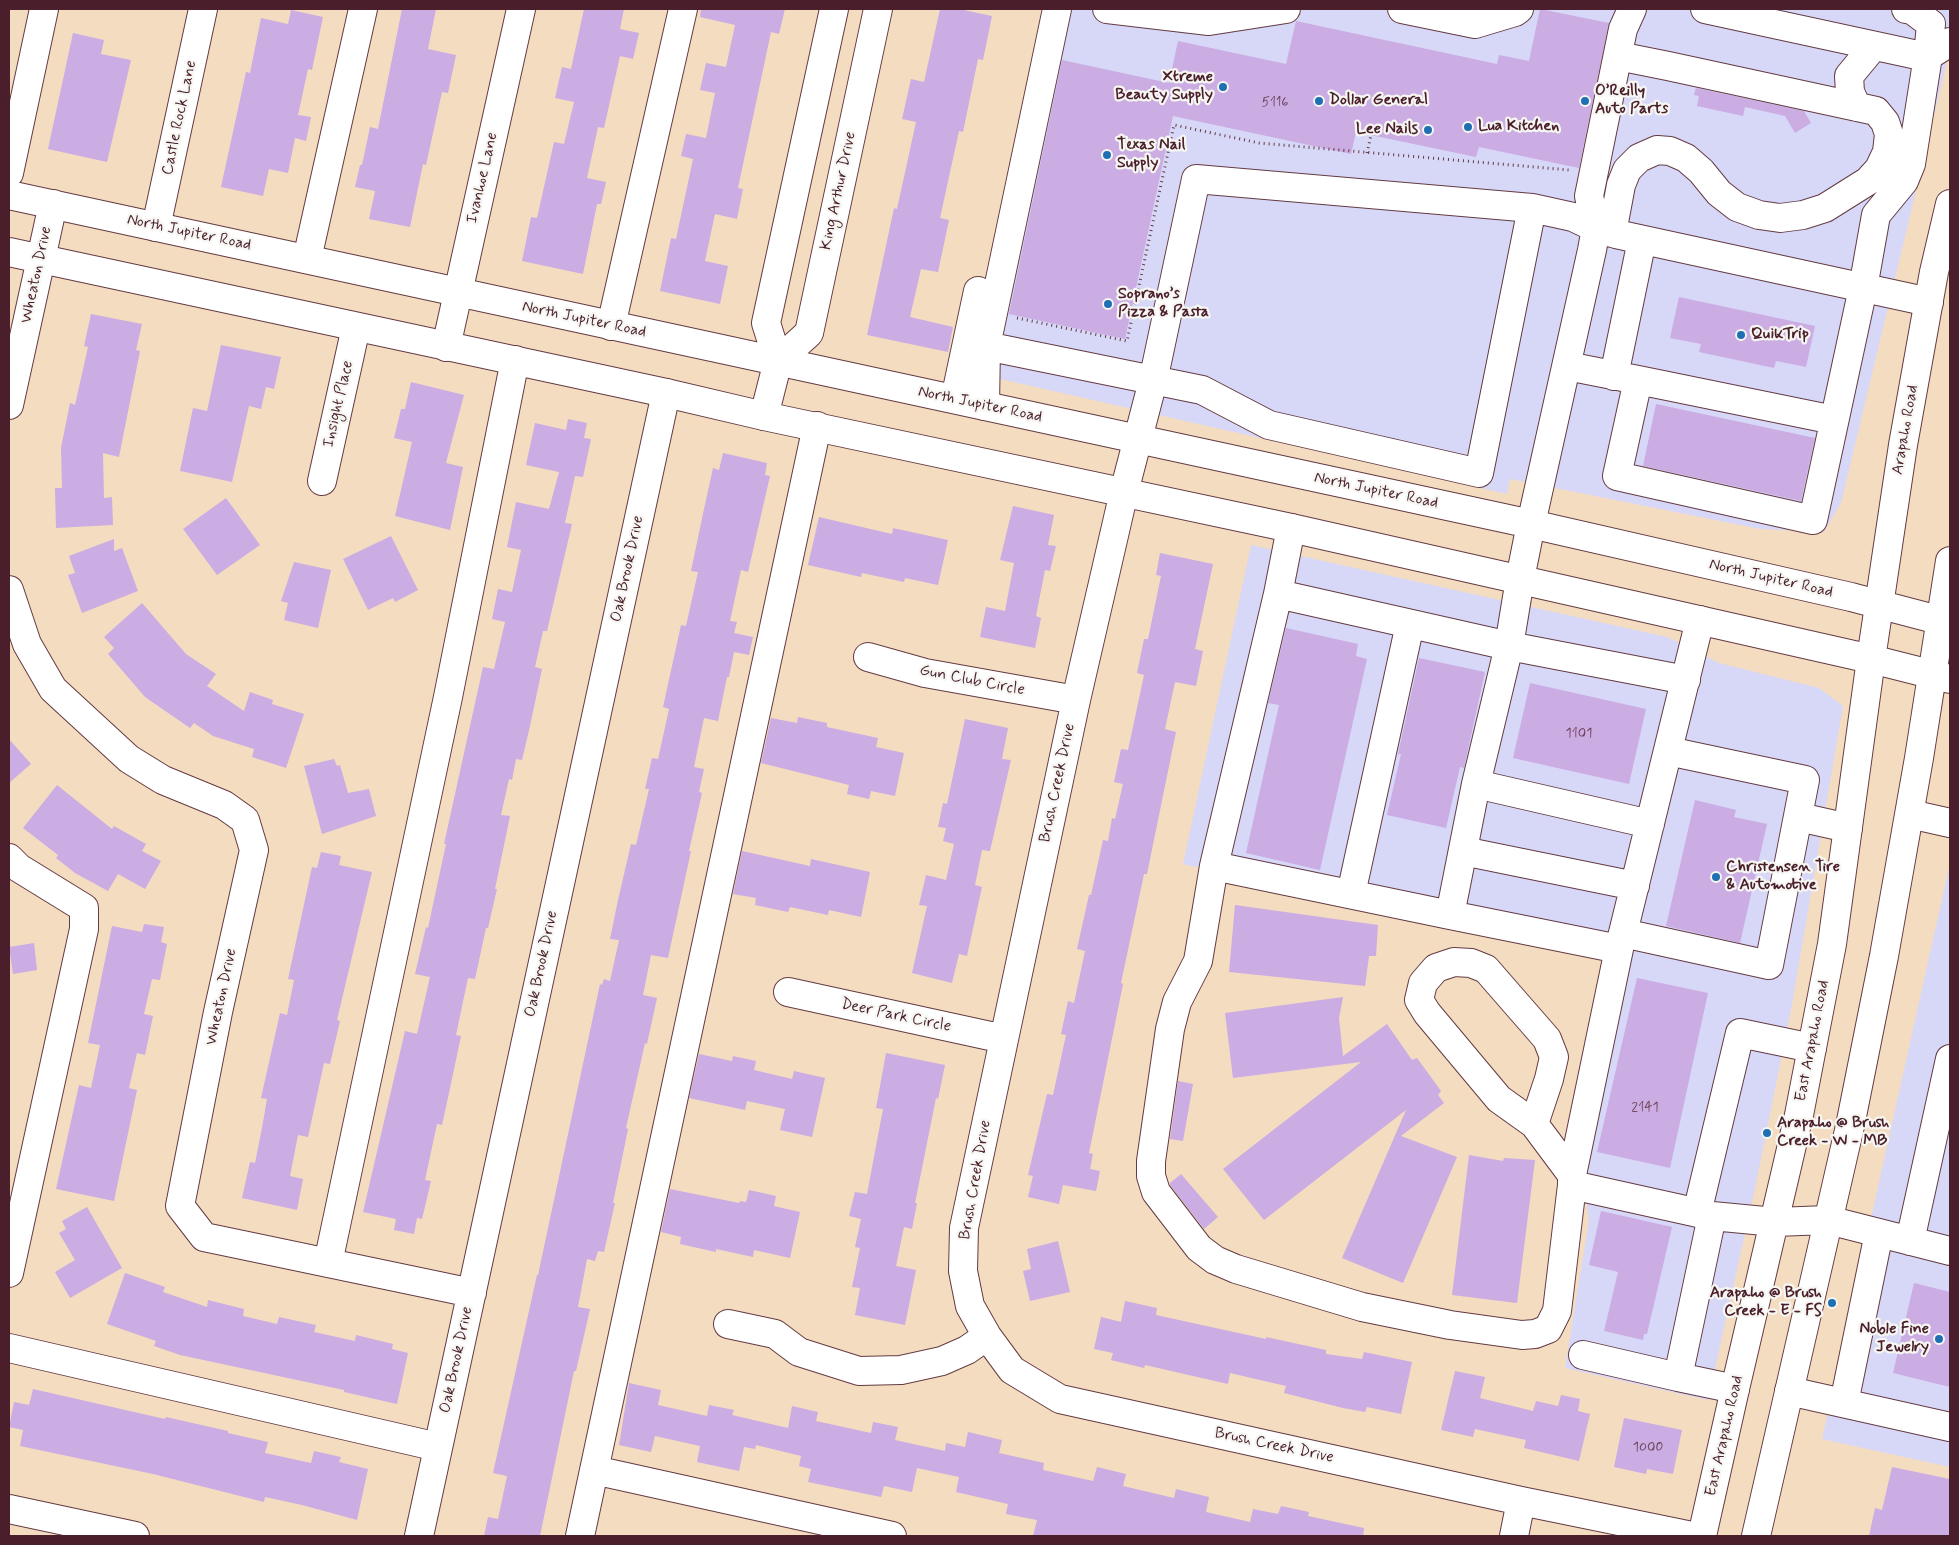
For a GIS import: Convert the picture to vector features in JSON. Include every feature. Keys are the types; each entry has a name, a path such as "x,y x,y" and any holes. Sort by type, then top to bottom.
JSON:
{"street":[{"path":"9,173 44,9"},
{"name":"Castle Rock Lane","path":"156,227 203,9"},
{"path":"307,259 363,9"},
{"name":"Ivanhoe Lane","path":"446,347 521,9"},
{"path":"611,326 683,9"},
{"path":"764,416 778,361 766,323 834,9"},
{"name":"King Arthur Drive","path":"778,361 809,333 878,9"},
{"path":"955,400 1037,9"},
{"path":"984,406 986,346 1057,9"},
{"path":"1107,9 1209,21 1286,9"},
{"path":"1402,9 1475,24 1515,12 1519,9"},
{"path":"1604,231 1589,196 1624,29 1632,9"},
{"path":"1705,9 1873,47 1939,49"},
{"path":"1642,240 1617,476 1812,520 1863,288 1876,215 1904,181 1911,164 1939,49 1931,24 1912,10 1906,9"},
{"path":"1857,107 1850,92 1849,76 1873,47"},
{"path":"1450,915 1476,784 1509,646 1530,524 1567,366 1604,231 1626,170 1638,158 1657,150 1670,151 1686,158 1701,171 1719,194 1737,206 1758,215 1780,218 1803,215 1825,208 1868,180 1879,169 1887,152 1890,134 1885,122 1876,112 1618,56"},
{"name":"Brush Creek Drive","path":"1532,208 1196,179 1153,381 1124,492 1076,700 964,1228 963,1271 970,1306 987,1336 1012,1370 1060,1399 1521,1501 1692,1536"},
{"name":"North Jupiter Road","path":"9,195 1530,524 1879,604 1946,622"},
{"name":"Wheaton Drive","path":"9,405 53,204"},
{"name":"Arapaho Road","path":"1871,659 1903,445 1929,302 1950,204"},
{"path":"986,346 1202,390 1269,425 1479,473 1532,208 1573,217 1604,231 1642,240 1929,302"},
{"path":"9,252 1291,528 1871,659 1941,677"},
{"name":"Insight Place","path":"322,481 356,327"},
{"path":"328,1263 448,696 515,360"},
{"path":"1567,366 1834,420"},
{"name":"Oak Brook Drive","path":"419,1536 666,393"},
{"path":"580,1536 817,426"},
{"path":"1291,528 1278,594 1214,866 1198,961 1178,1002 1170,1029 1151,1161 1151,1176 1156,1192 1199,1248 1216,1260 1362,1307 1450,1325 1522,1335 1535,1334 1548,1329 1558,1312 1572,1180 1621,941 1700,620"},
{"path":"1756,1536 1850,1126 1910,814 1941,677 1950,561"},
{"name":"Wheaton Drive","path":"9,590 27,644 52,689 128,759 163,780 224,805 245,820 254,850 218,1012 180,1206 204,1238 472,1293"},
{"path":"1278,594 1509,646 1686,680"},
{"path":"1351,894 1410,624"},
{"name":"Gun Club Circle","path":"868,657 924,673 1076,700"},
{"name":"East Arapaho Road","path":"1702,1536 1775,1222 1812,1048 1832,944 1871,659"},
{"path":"1214,866 1450,915 1769,965 1805,780 1668,751"},
{"path":"1476,784 1650,824"},
{"path":"1910,814 1950,823"},
{"path":"1799,817 1848,828"},
{"path":"1463,851 1635,886"},
{"path":"9,858 19,868 84,908 84,929 9,1272"},
{"path":"1534,1124 1549,1079 1554,1057 1547,1040 1486,969 1471,963 1454,962 1436,968 1423,983 1419,1000 1427,1013 1499,1099 1534,1124 1572,1180 1704,1215 1775,1222 1828,1220 1950,1251"},
{"name":"Deer Park Circle","path":"788,992 1004,1039"},
{"path":"1678,1377 1704,1215 1740,1033 1812,1048"},
{"path":"1910,1241 1950,1059"},
{"path":"1844,1403 1879,1233"},
{"path":"728,1324 775,1334 799,1352 860,1371 901,1370 942,1361 966,1350 987,1336"},
{"path":"9,1348 438,1447"},
{"path":"1583,1355 1735,1389"},
{"path":"1789,1392 1950,1427"},
{"path":"594,1470 892,1536"},
{"path":"1514,1536 1521,1501"},
{"path":"9,1509 134,1536"}],"path":[{"path":"1367,153 1371,135"}],"shaded area":[{"path":"1044,9 1950,9 1950,49 1841,503 1824,532 1760,529 1510,479 1507,494 965,371"},
{"path":"1251,545 1667,637 1719,663 1819,688 1843,706 1791,1010 1754,1193 1708,1400 1565,1368 1589,1220 1572,1116 1603,957 1183,864"},
{"path":"1950,863 1950,1467 1822,1439"}],"building":[{"path":"402,9 436,9 428,49 456,55 448,93 442,92 426,165 423,164 410,227 369,219 375,191 355,187 370,127 378,129"},
{"path":"584,9 624,9 620,29 639,33 633,59 620,56 604,128 598,127 587,178 606,182 601,204 597,204 583,274 522,261 531,217 537,218 554,142 564,144 574,102 555,98 562,67 571,69"},
{"path":"701,9 785,9 779,34 771,32 738,188 743,189 737,219 715,214 705,261 728,266 720,304 660,291 671,238 676,239 693,159 681,156 686,134 706,138 715,93 700,90 706,63 726,67 735,25 700,17"},
{"path":"940,9 959,9 992,16 983,60 978,59 963,132 959,131 940,218 949,220 938,272 921,269 910,317 953,327 948,352 867,335 894,208 897,209 916,122 902,119 911,79 924,82"},
{"path":"1540,9 1609,23 1579,168 1479,147 1476,157 1356,132 1351,154 1173,116 1125,339 1009,314 1062,60 1169,83 1178,41 1286,64 1296,21 1497,64 1499,55 1529,61"},
{"path":"291,10 323,17 312,70 308,69 298,115 311,117 306,141 295,138 288,173 269,169 263,196 221,187 246,72 250,73 261,18 288,24"},
{"path":"73,33 104,40 101,54 131,60 107,162 48,149"},
{"path":"1696,88 1804,111 1811,123 1795,133 1785,116 1745,107 1743,116 1697,106 1699,96 1694,95"},
{"path":"1679,297 1815,326 1806,367 1776,361 1774,368 1699,352 1701,344 1670,338"},
{"path":"91,314 142,324 136,350 140,351 119,457 103,453 104,498 112,497 113,525 56,528 55,488 62,488 61,448 70,403 75,405 88,347 84,346"},
{"path":"221,345 281,357 274,389 266,387 261,409 249,406 232,482 180,471 193,408 207,411"},
{"path":"411,382 464,395 446,463 463,467 450,530 395,516 412,442 394,438 401,409 405,409"},
{"path":"1656,404 1815,438 1801,501 1643,466"},
{"path":"568,419 587,423 584,438 591,439 583,477 575,476 565,523 572,524 547,631 543,631 535,667 542,669 522,760 516,759 512,780 509,779 501,815 510,816 495,889 497,889 475,979 468,978 456,1035 461,1036 449,1093 442,1125 437,1124 425,1180 431,1181 422,1219 417,1218 414,1234 394,1230 396,1219 363,1212 405,1031 417,1034 430,977 415,974 426,927 428,928 446,844 444,844 483,667 494,669 505,622 492,619 498,589 512,592 521,550 507,547 516,502 549,509 559,472 526,465 535,423 566,430"},
{"path":"723,453 767,463 765,475 770,476 748,572 741,570 730,621 737,622 734,633 753,637 749,655 734,652 718,721 704,718 694,767 704,769 699,792 702,793 689,851 691,851 668,958 651,955 643,995 657,998 626,1128 628,1129 613,1203 615,1203 604,1252 598,1251 595,1261 587,1259 578,1307 590,1309 576,1371 574,1371 540,1536 484,1536 488,1517 498,1519 507,1476 493,1473 538,1275 600,984 602,985 604,979 610,981 619,940 610,939 631,844 636,845 649,789 645,789 652,758 658,759 669,709 663,707 681,625 686,626 698,572 691,571 713,468 719,470"},
{"path":"226,498 260,545 217,575 183,529"},
{"path":"1013,506 1054,515 1048,545 1056,546 1050,571 1045,570 1036,616 1041,618 1035,648 980,637 986,607 1005,611 1014,563 1000,560"},
{"path":"819,517 892,534 893,528 948,540 938,585 905,578 904,582 862,573 861,577 808,565"},
{"path":"391,536 418,590 395,602 393,598 368,610 343,559"},
{"path":"114,539 114,551 122,548 138,591 82,613 68,575 75,573 69,556"},
{"path":"1160,553 1213,564 1195,649 1203,651 1196,686 1175,682 1165,729 1176,732 1147,874 1144,874 1121,983 1123,984 1089,1153 1093,1154 1090,1169 1100,1171 1096,1191 1063,1185 1059,1204 1028,1197 1033,1176 1028,1175 1047,1094 1053,1095 1066,1035 1061,1034 1068,1001 1074,1003 1085,951 1077,949 1089,895 1091,895 1103,840 1108,841 1112,818 1115,819 1123,784 1114,782 1121,749 1128,750 1144,675 1137,673 1144,639 1148,639 1161,576 1156,575"},
{"path":"294,562 331,570 318,628 284,620 288,603 281,601"},
{"path":"142,603 186,654 216,674 207,686 244,711 250,692 273,700 272,704 304,714 286,768 252,757 254,749 213,736 194,723 190,728 145,697 108,654 114,648 104,637"},
{"path":"1286,628 1358,644 1356,656 1367,659 1320,870 1246,853 1279,705 1268,703"},
{"path":"1419,658 1485,672 1464,768 1460,767 1446,828 1387,815 1401,754 1398,754"},
{"path":"1530,683 1646,709 1629,784 1513,758"},
{"path":"798,717 827,723 827,727 878,738 876,747 904,753 895,796 871,791 869,799 847,794 849,785 761,763 771,718 797,723"},
{"path":"965,719 1008,728 1002,759 1011,760 990,851 982,850 975,885 982,887 967,956 959,954 952,983 912,973 927,906 919,905 926,875 946,880 954,844 943,841 946,828 938,827 943,803 947,804"},
{"path":"9,739 31,764 9,783"},
{"path":"334,759 337,766 340,765 348,793 369,789 376,816 322,834 304,766"},
{"path":"57,785 112,829 114,826 146,844 142,851 161,861 145,889 118,874 108,891 75,873 56,858 58,855 23,828"},
{"name":"Christensen Tire & Automotive","path":"1695,800 1736,810 1734,817 1767,824 1740,943 1666,926"},
{"path":"742,851 810,866 811,859 870,872 861,917 829,910 828,915 790,907 788,912 755,905 756,898 733,894"},
{"path":"321,852 341,856 339,865 372,872 337,1020 340,1021 330,1064 324,1063 308,1137 298,1135 290,1176 303,1179 297,1210 242,1198 250,1162 255,1163 267,1099 261,1098 280,1013 287,1015 294,980 288,979 312,867 317,868"},
{"path":"1235,905 1378,925 1376,956 1369,956 1365,986 1229,972"},
{"path":"144,924 164,927 161,942 167,944 160,980 152,979 144,1014 153,1016 145,1055 137,1053 129,1088 137,1090 114,1201 56,1189 79,1085 91,1088 100,1045 88,1043 112,926 142,932"},
{"path":"34,943 37,970 13,974 9,947"},
{"path":"1637,978 1708,993 1670,1168 1597,1152"},
{"path":"1343,997 1339,1018 1343,1056 1387,1024 1412,1060 1417,1058 1441,1091 1438,1095 1444,1103 1401,1136 1457,1157 1403,1283 1342,1258 1406,1110 1264,1220 1223,1169 1361,1062 1233,1078 1225,1013"},
{"path":"886,1053 945,1065 938,1099 936,1098 915,1203 917,1203 912,1229 904,1227 896,1266 916,1270 905,1325 855,1315 860,1288 852,1287 860,1248 855,1247 861,1219 849,1216 855,1192 867,1194 883,1109 876,1108"},
{"path":"699,1054 732,1061 733,1056 756,1061 754,1070 792,1079 794,1071 825,1078 812,1137 780,1130 785,1109 747,1101 745,1110 689,1098"},
{"path":"1178,1081 1193,1084 1183,1141 1170,1139"},
{"path":"1469,1155 1503,1161 1504,1158 1535,1160 1517,1303 1452,1295"},
{"path":"1181,1174 1218,1217 1204,1229 1170,1185"},
{"path":"670,1189 739,1203 740,1201 746,1202 749,1190 776,1196 774,1206 800,1212 790,1258 754,1250 753,1257 716,1249 716,1252 680,1244 681,1237 661,1232"},
{"path":"87,1207 122,1268 70,1298 55,1272 75,1260 59,1233 66,1229 62,1221"},
{"path":"1601,1211 1672,1227 1647,1334 1644,1334 1643,1340 1604,1331 1618,1272 1589,1265"},
{"path":"1058,1241 1070,1292 1030,1301 1023,1271 1031,1269 1027,1249"},
{"path":"125,1273 165,1287 163,1292 207,1307 208,1300 244,1309 243,1316 277,1324 279,1317 316,1325 314,1332 355,1341 356,1335 393,1344 392,1349 408,1353 397,1404 344,1392 344,1390 180,1355 154,1346 156,1341 107,1324"},
{"path":"1914,1283 1950,1292 1950,1387 1893,1373"},
{"path":"1125,1301 1157,1308 1156,1315 1326,1350 1326,1354 1362,1359 1364,1352 1412,1362 1401,1414 1367,1407 1365,1412 1343,1408 1284,1393 1286,1386 1230,1373 1228,1384 1145,1365 1144,1368 1111,1360 1113,1353 1094,1349 1101,1317 1121,1322"},
{"path":"1455,1371 1485,1377 1480,1398 1533,1411 1536,1401 1558,1406 1561,1395 1580,1399 1578,1411 1590,1414 1579,1461 1524,1448 1526,1440 1475,1429 1473,1437 1441,1430"},
{"path":"629,1383 661,1390 658,1405 707,1416 709,1405 734,1410 732,1415 788,1428 792,1406 818,1412 816,1421 871,1433 873,1422 898,1427 895,1440 945,1451 946,1443 965,1447 968,1432 1002,1440 999,1453 1044,1463 1043,1470 1093,1481 1097,1467 1126,1474 1123,1486 1174,1498 1176,1489 1209,1497 1206,1512 1250,1522 1253,1509 1278,1514 1281,1506 1309,1512 1308,1516 1364,1528 1363,1536 1033,1536 1037,1520 1006,1514 1008,1504 956,1492 959,1477 917,1468 912,1492 884,1486 881,1497 808,1482 811,1469 799,1466 801,1456 756,1445 755,1449 744,1447 739,1471 697,1462 700,1446 655,1436 651,1452 619,1445"},
{"path":"33,1389 165,1419 166,1417 268,1442 265,1453 311,1463 314,1451 341,1457 339,1462 368,1469 357,1520 302,1505 265,1497 264,1502 153,1474 20,1446 23,1430 9,1427 14,1402 29,1405"},
{"path":"1624,1418 1682,1430 1673,1474 1647,1469 1646,1474 1614,1467"},
{"path":"1892,1467 1950,1479 1950,1536 1869,1536 1875,1508 1882,1510"}],"place":[{"name":"Xtreme Beauty Supply","path":"1223,87"},
{"name":"Dollar General","path":"1319,101"},
{"name":"O’Reilly Auto Parts","path":"1585,101"},
{"name":"Lua Kitchen","path":"1468,127"},
{"name":"Lee Nails","path":"1428,130"},
{"name":"Texas Nail Supply","path":"1107,155"},
{"name":"Soprano’s Pizza & Pasta","path":"1108,304"},
{"name":"QuikTrip","path":"1741,335"},
{"name":"Christensen Tire & Automotive","path":"1716,877"},
{"name":"Arapaho @ Brush Creek - W - MB","path":"1767,1133"},
{"name":"Arapaho @ Brush Creek - E - FS","path":"1832,1303"},
{"name":"Noble Fine Jewelry","path":"1939,1339"}]}
